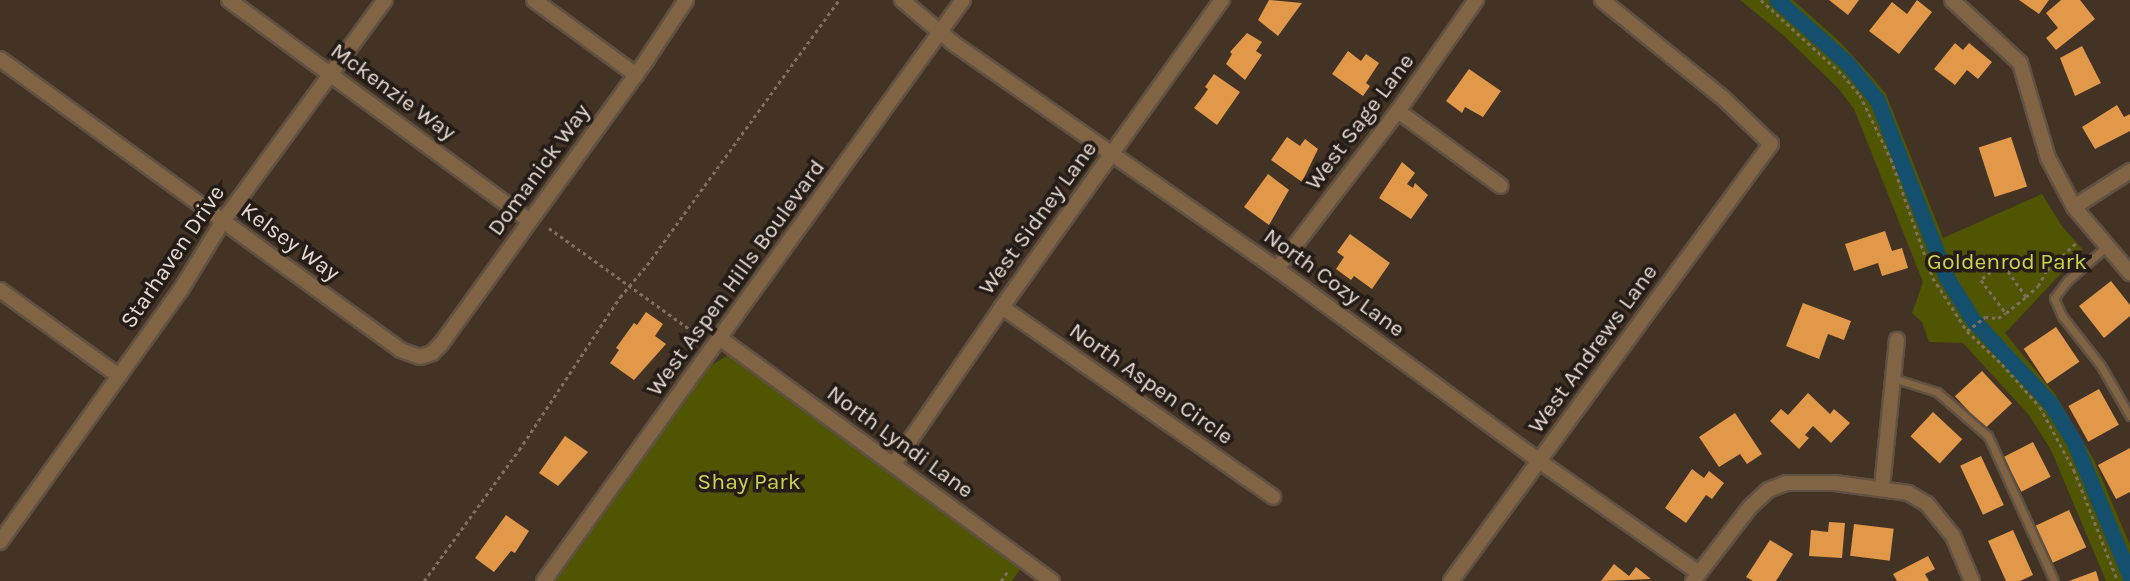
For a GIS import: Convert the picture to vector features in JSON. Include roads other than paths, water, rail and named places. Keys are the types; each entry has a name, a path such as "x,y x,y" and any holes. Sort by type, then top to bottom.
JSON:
{"street":[{"name":"Mckenzie Way","path":"229,0 530,221"},
{"name":"Starhaven Drive","path":"0,542 180,291 223,221 385,0"},
{"path":"534,0 636,75"},
{"name":"Domanick Way","path":"419,357 432,352 441,344 636,75 686,0"},
{"name":"North Cozy Lane","path":"902,0 940,32 1277,269 1696,577"},
{"name":"West Aspen Hills Boulevard","path":"544,581 963,0"},
{"name":"West Sidney Lane","path":"893,465 1002,307 1222,0"},
{"name":"West Sage Lane","path":"1277,269 1398,111 1476,0"},
{"name":"West Andrews Lane","path":"1451,581 1771,144 1723,98 1602,0"},
{"path":"1952,0 2020,63 2048,158 2074,207 2130,273"},
{"name":"Kelsey Way","path":"0,59 405,354 419,357"},
{"path":"1398,111 1501,186"},
{"path":"2074,207 2130,172"},
{"path":"0,290 119,376"},
{"name":"North Aspen Circle","path":"1002,307 1273,497"},
{"name":"North Lyndi Lane","path":"721,339 1052,581"},
{"path":"1882,488 1897,340"},
{"path":"1696,577 1750,507 1776,486 1786,483 1835,483 1908,493 1927,504 1953,536 1972,581"}],"lane":[{"path":"2107,246 2082,267 2054,298 2062,316 2101,366 2130,416"},
{"path":"1893,378 1937,392 1988,436 2054,581"}],"waterway":[{"path":"1777,0 1848,64 1878,101 1947,278 1973,320 2051,404 2075,443 2130,576"}],"park label":[{"name":"Goldenrod Park","path":"2007,262"},
{"name":"Shay Park","path":"749,482"}]}
